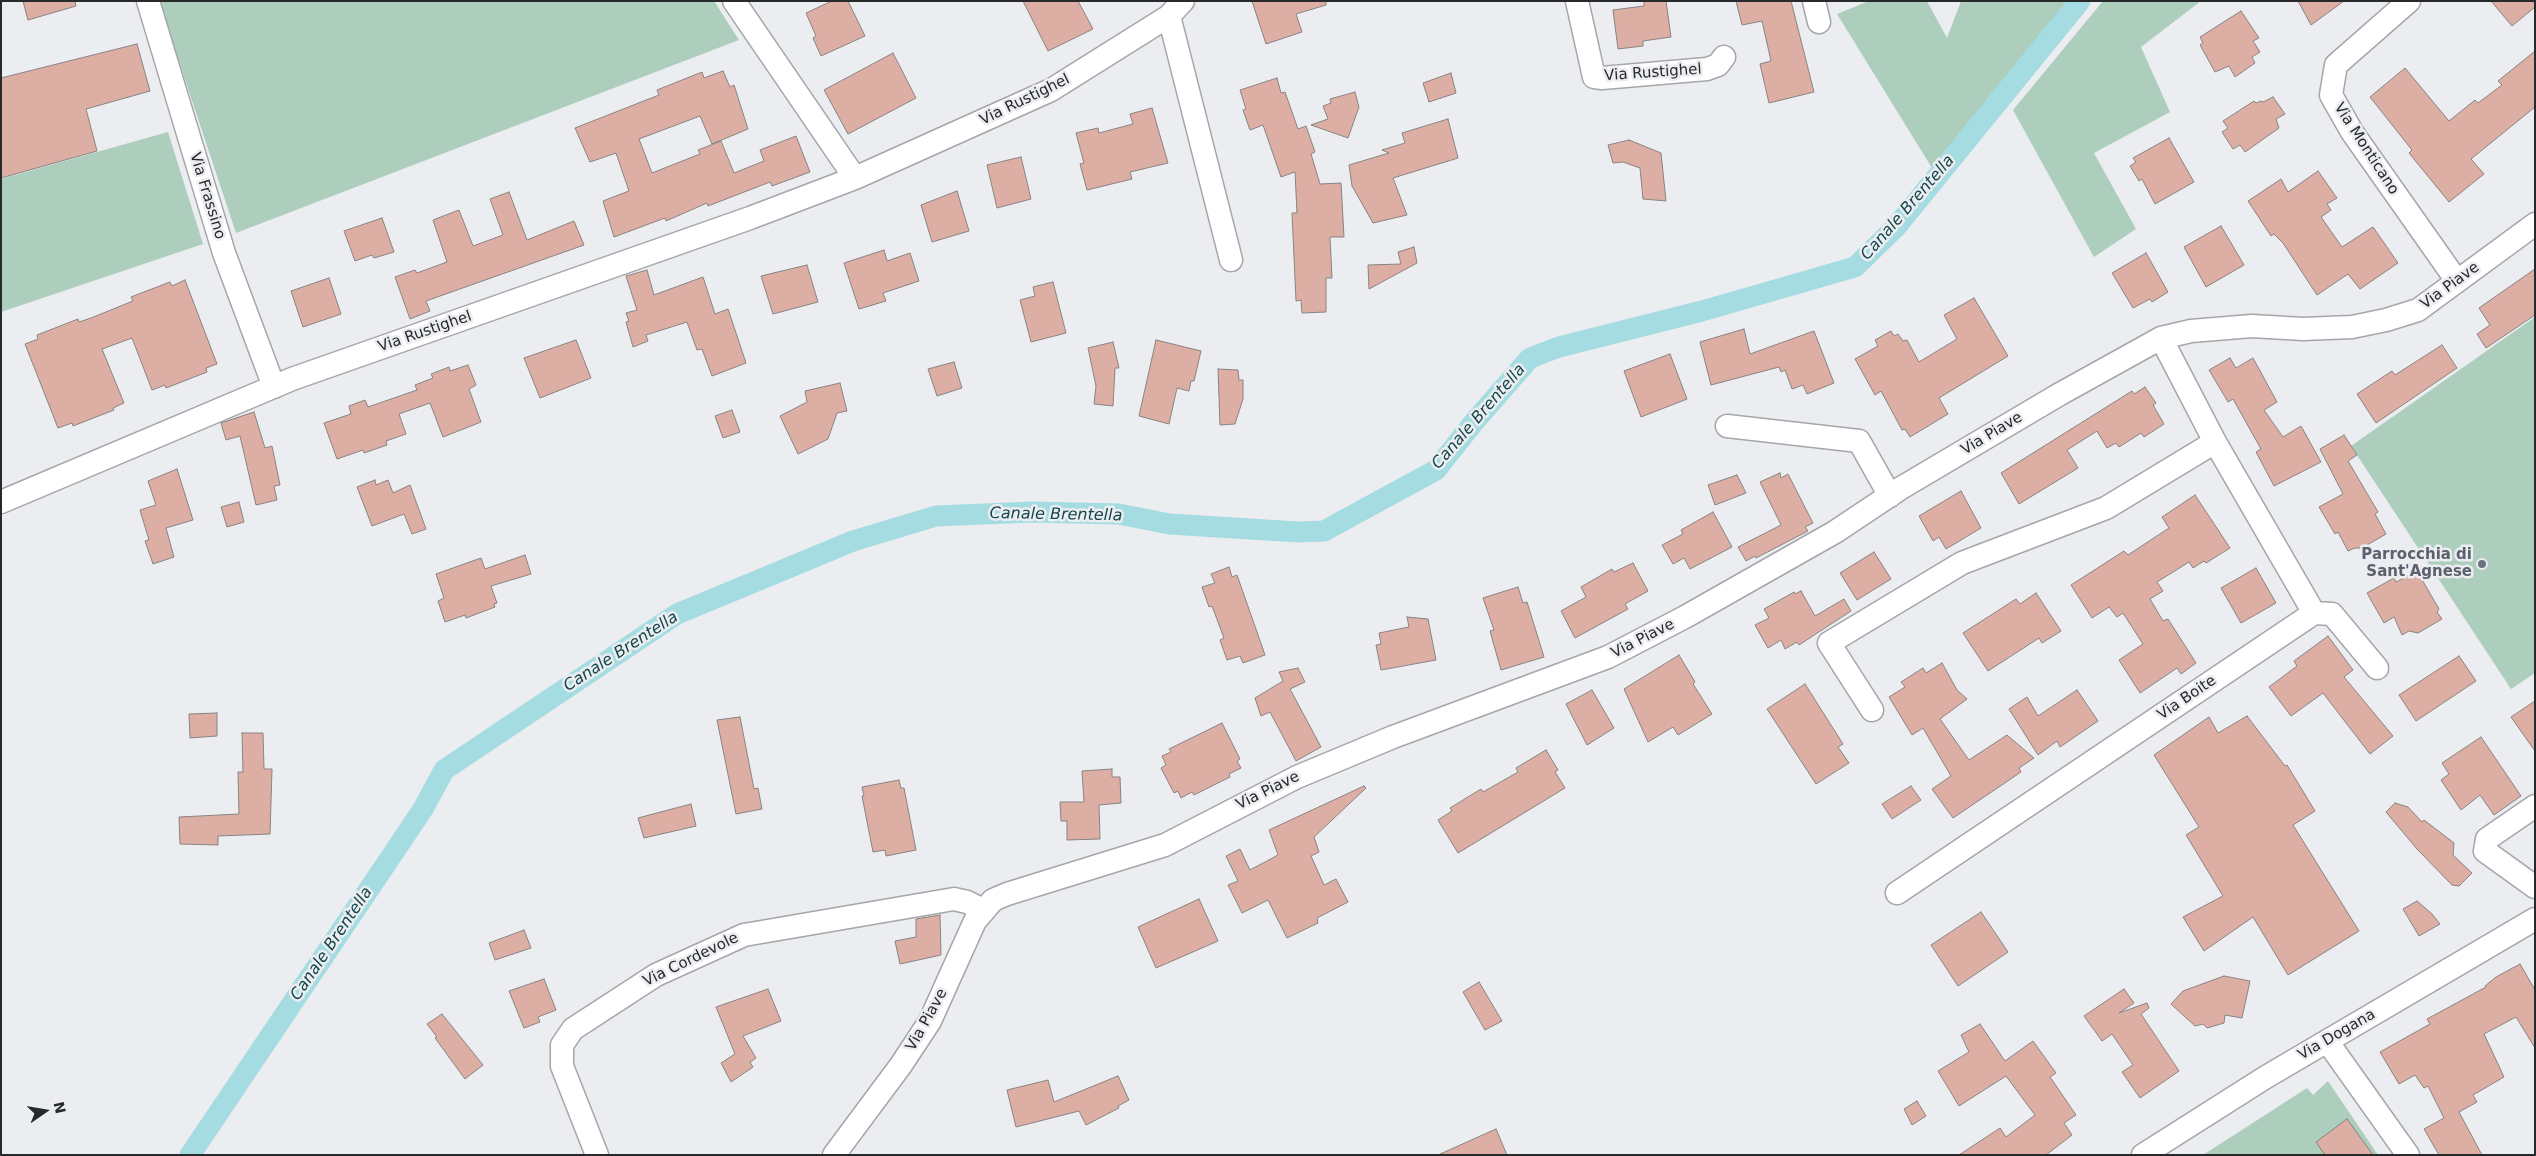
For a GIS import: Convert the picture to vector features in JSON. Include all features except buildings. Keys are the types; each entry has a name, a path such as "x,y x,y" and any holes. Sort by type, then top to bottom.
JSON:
{"street":[{"name":"Via Frassino","path":"148,1 224,253 274,387"},
{"path":"734,1 856,178"},
{"name":"Via Rustighel","path":"1577,1 1594,77 1602,78 1707,69 1718,65 1724,57"},
{"name":"Via Monticano","path":"2409,1 2336,65 2332,95 2352,132 2457,281"},
{"name":"Via Rustighel","path":"1,502 274,387 750,218 856,178 1051,90 1176,9"},
{"path":"1176,9 1231,260"},
{"name":"Via Piave","path":"834,1155 901,1065 930,1021 975,921 993,900 1164,845 1297,777 1393,737 1608,657 1743,585 1834,532 1890,496 2060,394 2161,338 2191,331 2252,326 2303,329 2352,327 2386,320 2418,310 2535,224"},
{"path":"2161,338 2216,442 2314,612 2332,614 2377,668"},
{"path":"1728,426 1859,441 1890,496"},
{"path":"1872,710 1829,643 1962,563 2106,508 2216,442"},
{"name":"Via Boite","path":"1897,893 2314,612"},
{"path":"2535,806 2487,839 2485,850 2535,887"},
{"name":"Via Cordevole","path":"596,1155 562,1066 562,1044 573,1029 656,975 744,934 954,899 967,902 983,910"},
{"name":"Via Dogana","path":"2142,1155 2327,1041 2535,919"},
{"path":"2327,1041 2408,1155"}],"green space":[{"path":"159,1 714,1 739,40 236,233"},
{"path":"1869,1 1927,1 1947,38 1961,1 2068,1 1932,168 1837,14"},
{"path":"2103,1 2201,1 2141,47 2170,112 2094,153 2136,229 2094,257 2013,110"},
{"path":"168,132 203,244 1,312 1,179"},
{"name":"Parrocchia di Sant'Agnese","path":"2535,317 2535,673 2511,689 2351,446"},
{"path":"2328,1081 2378,1155 2203,1155 2307,1088 2313,1095"}],"waterway":[{"name":"Canale Brentella","path":"190,1155 423,809 444,770 677,614 853,541 936,516 1032,512 1119,514 1169,524 1298,532 1324,531 1436,470 1474,422 1530,358 1559,347 1702,311 1855,267 1896,227 2080,1"}],"place":[{"name":"Parrocchia di Sant'Agnese","path":"2482,564"}]}
